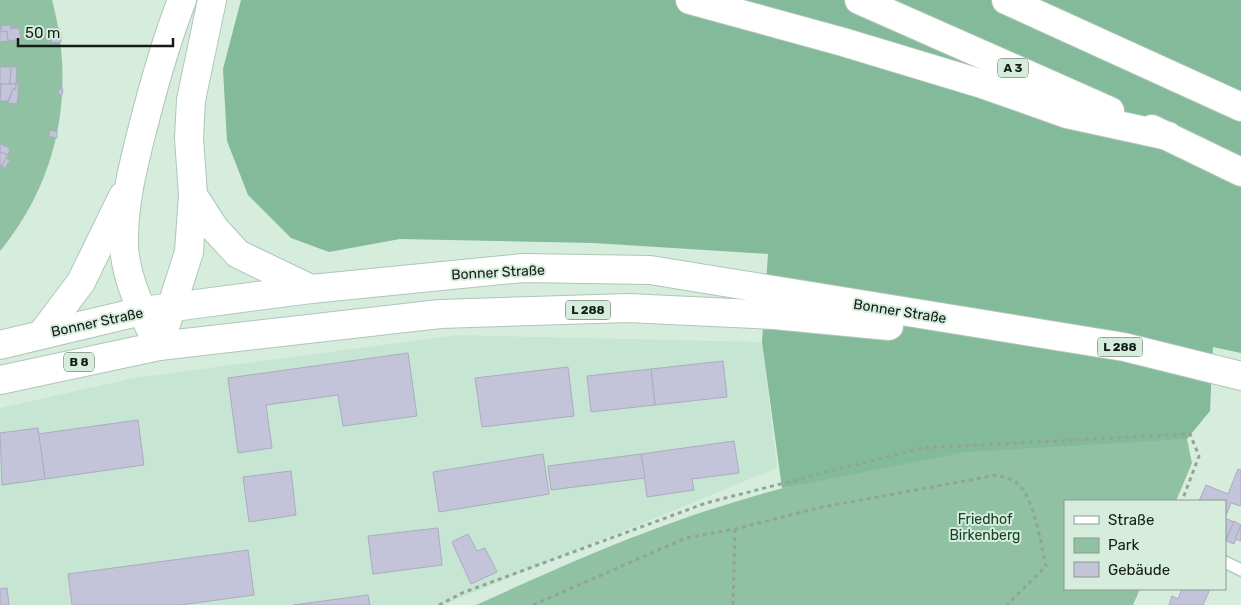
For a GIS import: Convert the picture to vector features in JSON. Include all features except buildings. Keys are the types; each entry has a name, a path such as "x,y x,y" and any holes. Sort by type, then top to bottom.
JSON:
{"main road":[{"path":"167,0 169,34"},
{"path":"42,334 81,282 128,185 169,34 182,0"},
{"path":"690,0 965,78 1067,114 1168,136"},
{"name":"A 3","path":"859,0 1168,136 1241,172"},
{"path":"169,345 171,306 189,252 193,195 189,138 191,100 212,3"},
{"path":"1014,3 1241,107"},
{"path":"128,185 124,247 130,278 142,312 169,345"},
{"path":"193,195 215,229 238,254 311,289"},
{"name":"Bonner Straße","path":"0,345 171,306 311,289 523,268 650,270 1124,347 1241,376"},
{"name":"Bonner Straße","path":"0,380 169,345 440,314 628,308 774,315 894,326 998,327"}],"lane":[{"path":"1226,562 1241,570"}],"path":[{"path":"439,605 462,593 706,503 920,448 1190,434 1199,456 1182,500"},
{"path":"533,605 686,538 735,529 818,508 997,475 1015,481 1024,491 1036,522 1046,566 1007,605"},
{"path":"733,605 735,529"}],"shaded area":[{"path":"458,335 762,342 777,468 443,605 0,605 0,408 134,378"}],"green space":[{"path":"0,0 52,0 59,34 62,100 49,164 36,194 20,223 0,251"},
{"path":"241,0 1241,0 1241,353 1213,347 1210,411 1187,439 966,452 782,488 762,342 768,254 594,243 400,239 329,252 291,238 248,195 227,141 223,69"},
{"name":"Friedhof Birkenberg","path":"1187,439 1192,463 1176,500 1064,500 1064,590 1140,590 1133,605 476,605 646,532 757,495 801,483 890,463 936,455 1045,442"}]}
